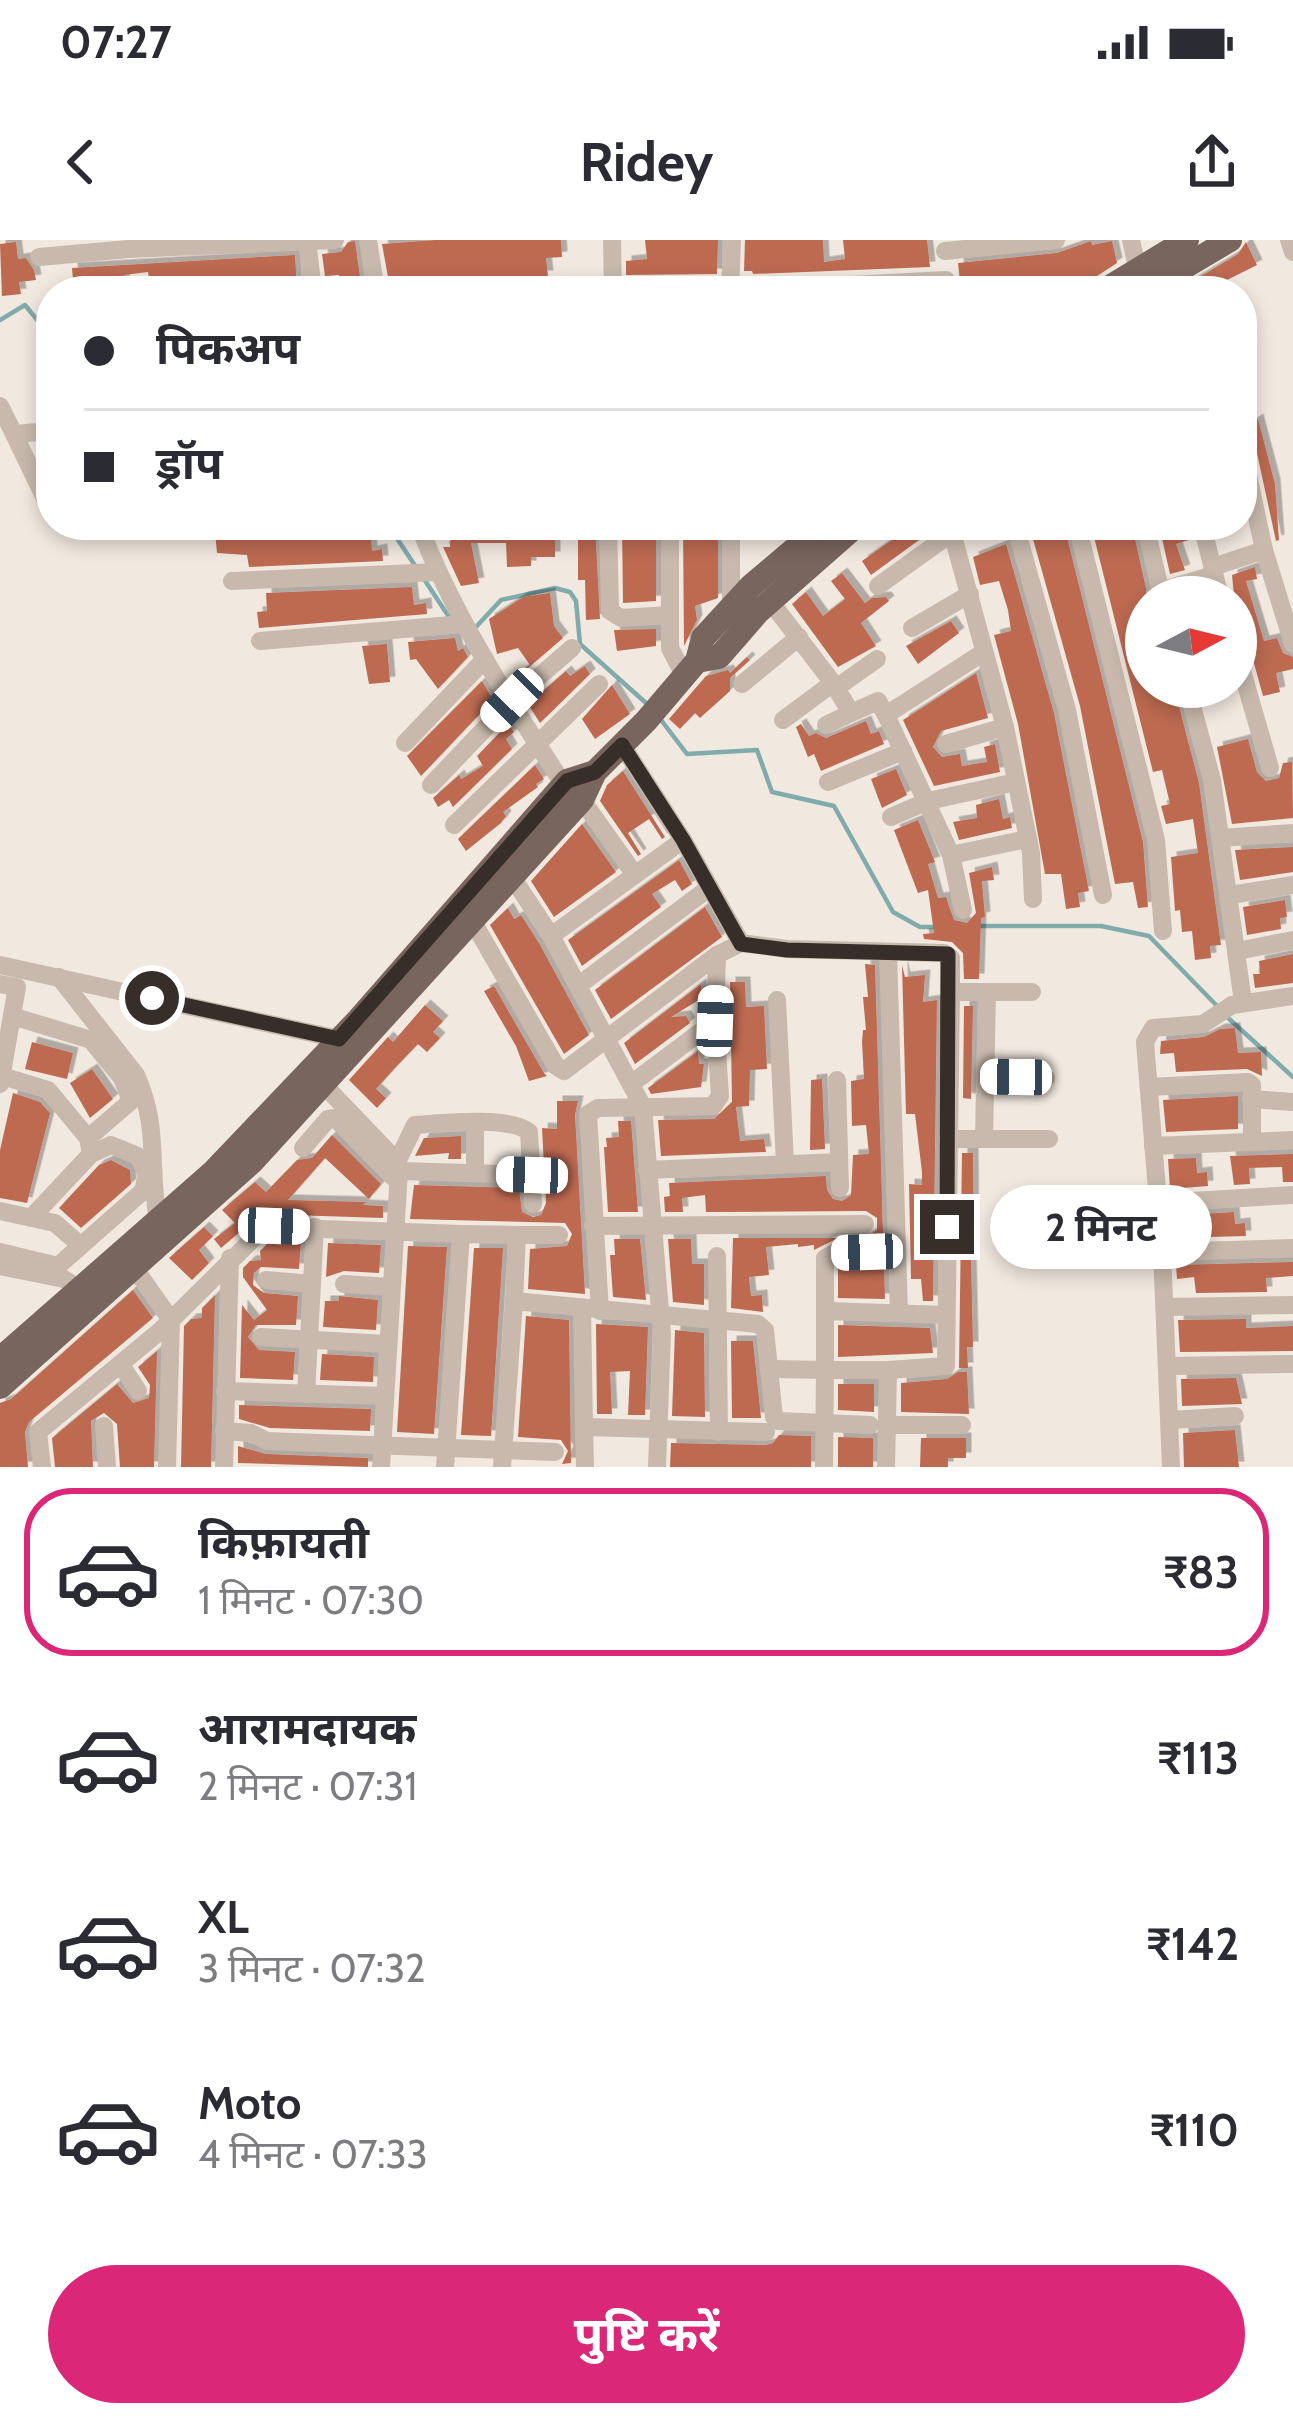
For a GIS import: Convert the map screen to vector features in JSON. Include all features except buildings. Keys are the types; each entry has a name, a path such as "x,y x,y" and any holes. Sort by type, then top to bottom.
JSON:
{"main road":[{"path":"1146,276 1187,240"},
{"path":"1186,276 1230,240"},
{"path":"346,1047 573,792 654,712 691,668 703,638 806,540"},
{"path":"691,668 719,657 770,601 840,540"},
{"path":"0,1387 158,1220 317,1077 472,922 512,877 573,792"},
{"path":"0,1359 88,1295 135,1269 254,1160 317,1077"}],"street":[{"path":"39,257 335,240"},
{"path":"368,240 374,276"},
{"path":"612,240 613,276"},
{"path":"731,276 732,240"},
{"path":"947,276 945,245 1056,240"},
{"path":"1132,240 1139,276"},
{"path":"1288,240 1293,252"},
{"path":"307,241 311,276"},
{"path":"0,406 36,480"},
{"path":"14,434 36,432"},
{"path":"1257,518 1293,644"},
{"path":"422,540 427,573 461,628 537,743 634,875"},
{"path":"608,540 610,610 620,618 669,615"},
{"path":"670,540 670,648 691,668"},
{"path":"731,540 731,608"},
{"path":"878,586 937,540"},
{"path":"954,540 1005,728 1034,899"},
{"path":"1019,540 1067,710 1102,895"},
{"path":"1082,540 1156,840 1163,931"},
{"path":"1148,540 1157,576"},
{"path":"1206,540 1215,576"},
{"path":"1202,576 1264,550"},
{"path":"232,581 427,573"},
{"path":"912,628 970,594"},
{"path":"770,601 851,713"},
{"path":"260,641 461,628"},
{"path":"742,684 799,637"},
{"path":"431,785 512,700 572,648"},
{"path":"826,725 851,713 882,708 984,652"},
{"path":"405,742 485,658"},
{"path":"783,720 877,659"},
{"path":"860,671 928,801 951,855 963,910"},
{"path":"454,825 599,684"},
{"path":"1192,708 1212,780 1230,895 1238,1004"},
{"path":"1253,708 1270,768"},
{"path":"946,745 1005,728"},
{"path":"622,745 741,944"},
{"path":"828,782 903,751"},
{"path":"891,817 928,801 1016,782"},
{"path":"1220,838 1293,833"},
{"path":"951,855 1027,839"},
{"path":"551,936 683,840"},
{"path":"512,877 551,936 643,1107 661,1316 657,1467"},
{"path":"1230,895 1293,885"},
{"path":"579,986 709,888"},
{"path":"472,922 560,1070 569,1070 717,956 741,944 948,954 946,1366 775,1369"},
{"path":"1237,951 1293,940"},
{"path":"888,953 899,1313"},
{"path":"585,1467 593,1226 588,1114 598,1108 709,1108 718,1102 717,956"},
{"path":"0,965 346,1047"},
{"path":"59,977 136,1075 144,1093 154,1129 158,1220"},
{"path":"0,983 17,987 1,1080 48,1090 89,1146"},
{"path":"951,992 1032,992"},
{"path":"984,1139 987,993"},
{"path":"777,1000 785,1163"},
{"path":"1171,1467 1148,1032 1209,1021 1238,1004 1292,1000"},
{"path":"12,1016 91,1040 122,1078 131,1101 31,1218"},
{"path":"631,1084 715,1021"},
{"path":"317,1077 398,1172"},
{"path":"986,1077 1046,1078"},
{"path":"837,1080 840,1188"},
{"path":"1149,1087 1252,1085 1252,1140"},
{"path":"1251,1099 1293,1102"},
{"path":"304,1148 328,1119 335,1118 398,1172 532,1175"},
{"path":"381,1467 398,1172 415,1125 456,1121 519,1124 529,1129 533,1204"},
{"path":"475,1124 475,1173"},
{"path":"948,1139 1049,1139"},
{"path":"1153,1146 1293,1140"},
{"path":"0,1252 58,1266 146,1184 145,1166 129,1149 89,1146"},
{"path":"646,1170 839,1162"},
{"path":"1157,1203 1293,1195"},
{"path":"0,1211 55,1223 80,1245"},
{"path":"593,1226 865,1224"},
{"path":"42,1467 38,1432 171,1320 265,1227 559,1235"},
{"path":"307,1394 315,1227"},
{"path":"446,1457 461,1234"},
{"path":"503,1459 517,1235"},
{"path":"1162,1252 1293,1248"},
{"path":"824,1467 825,1258 833,1253 867,1252"},
{"path":"717,1256 719,1432"},
{"path":"224,1467 230,1258"},
{"path":"0,1266 64,1280 88,1295"},
{"path":"135,1269 171,1320 167,1467"},
{"path":"266,1280 312,1283"},
{"path":"344,1284 391,1287"},
{"path":"514,1301 758,1324 766,1330 778,1421 962,1425"},
{"path":"1165,1307 1293,1305"},
{"path":"826,1311 946,1315"},
{"path":"261,1337 387,1344"},
{"path":"122,1364 138,1391"},
{"path":"1169,1366 1293,1364"},
{"path":"886,1467 879,1425 888,1370"},
{"path":"225,1391 385,1396"},
{"path":"1171,1420 1234,1417"},
{"path":"104,1426 107,1467"},
{"path":"584,1427 766,1432"},
{"path":"224,1431 247,1432 266,1441 383,1445 446,1457 503,1459 555,1453"}],"waterway":[{"path":"0,320 25,305 36,319"},
{"path":"398,540 416,567"},
{"path":"422,576 449,617"},
{"path":"475,628 501,600 555,588 570,592 576,601 580,644 646,703"},
{"path":"658,716 687,754 757,750 772,792 834,806 893,912 920,927 939,927"},
{"path":"980,926 1101,926 1149,936 1219,1008"},
{"path":"1226,1016 1293,1077"}],"route":[{"path":"152,998 339,1039 567,781 595,772 622,745 741,944 787,950 931,952 951,958 947,1227"}]}
